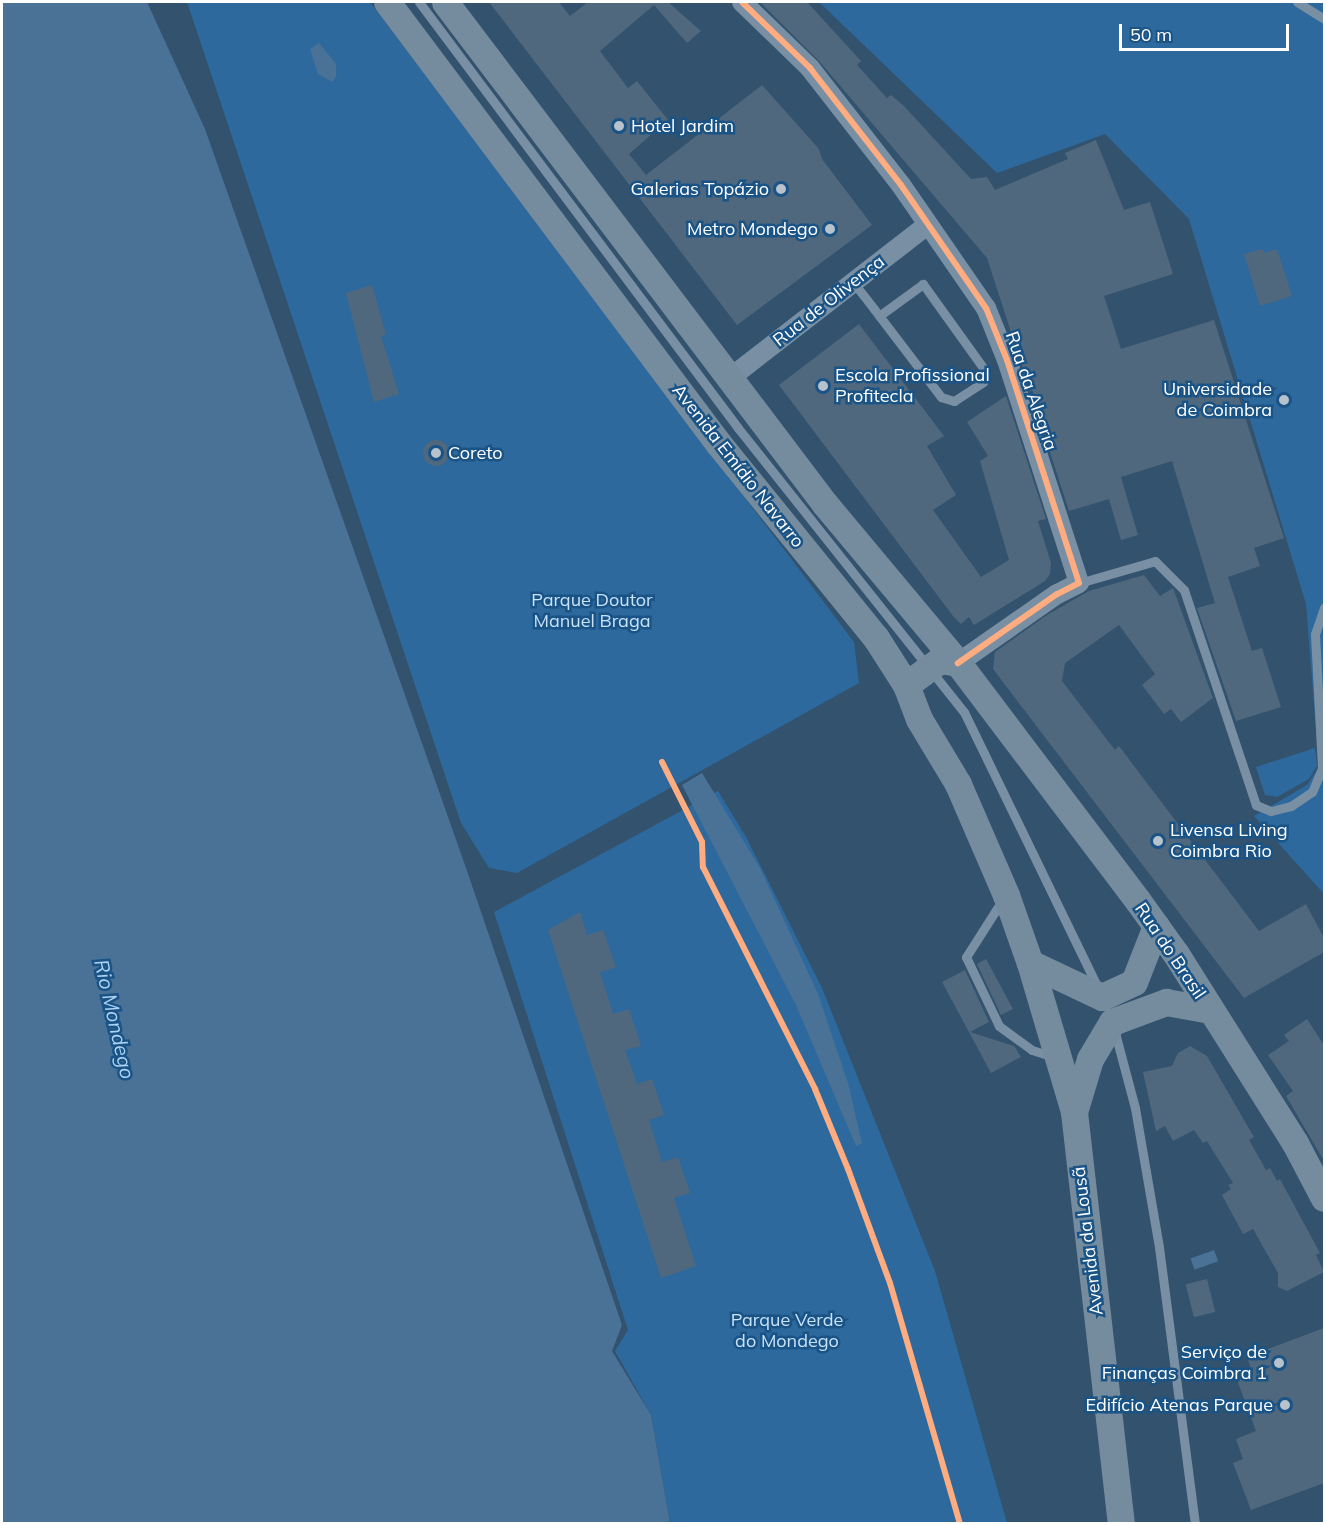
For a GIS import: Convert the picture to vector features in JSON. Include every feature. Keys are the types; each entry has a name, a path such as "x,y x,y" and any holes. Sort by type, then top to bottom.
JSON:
{"main road":[{"name":"Avenida Emídio Navarro","path":"387,2 718,443 876,638 906,685 916,713 958,784 1006,895 1030,963"},
{"path":"445,2 825,504 958,663"},
{"path":"906,685 928,666 940,660 958,663"},
{"name":"Rua do Brasil","path":"958,663 1156,926 1294,1143 1324,1198"},
{"path":"1074,1112 1107,1009 1134,982 1156,926"},
{"path":"1030,963 1107,1009 1166,1002 1210,1010"},
{"name":"Avenida da Lousã","path":"1030,963 1056,1058 1074,1112 1121,1524"}],"street":[{"name":"Rua da Alegria","path":"741,2 810,68 986,308 995,364 1079,583"},
{"name":"Rua de Olivença","path":"730,378 927,225"},
{"path":"958,663 1057,594 1079,583"}],"lane":[{"path":"419,2 738,428 964,712 1107,1009 1135,1107 1159,1248 1195,1524"},
{"path":"1297,2 1324,19"},
{"path":"853,282 879,316 941,396 954,401 982,382 995,364 923,284 879,316"},
{"path":"1079,583 1155,561 1184,590 1256,805 1271,811 1291,806 1312,792 1322,768 1315,634 1324,608"},
{"path":"1006,895 966,957 999,1026 1032,1050 1056,1058"}],"green space":[{"name":"Parque Doutor Manuel Braga","path":"187,2 370,2 854,642 859,683 517,873 489,868 461,823"},
{"name":"Universidade de Coimbra","path":"819,2 1324,2 1324,894 1254,816 1307,785 1319,767 1306,604 1189,219 1105,134 997,173"},
{"path":"1315,748 1317,766 1309,779 1277,797 1265,795 1256,767"},
{"name":"Parque Verde do Mondego","path":"718,791 746,837 822,988 935,1271 1007,1523 670,1523 651,1415 615,1351 628,1330 494,912"}],"water":[{"name":"Rio Mondego","path":"2,2 147,2 205,129 465,865 622,1325 612,1351 651,1415 670,1523 2,1523"},
{"path":"319,43 336,64 336,77 332,82 318,74 310,49"},
{"path":"702,773 760,868 818,994 848,1083 862,1143 856,1146 796,1005 682,785"},
{"path":"1214,1250 1218,1261 1195,1270 1191,1259"}],"building":[{"path":"489,2 559,2 570,16 588,2 668,2 701,31 687,43 654,5 600,51 628,88 637,81 668,120 629,154 646,175 762,85 819,149 822,159 872,225 737,325"},
{"path":"760,2 807,2 861,61 857,65 887,98 891,95 904,106 971,179 987,177 995,190 1068,159 1065,153 1096,140 1124,210 1150,202 1173,274 1104,296 1121,349 1214,320 1284,538 1254,548 1260,566 1228,577 1252,651 1262,648 1281,707 1236,721 1197,608 1215,603 1172,461 1121,477 1138,535 1121,540 1109,499 1069,511 987,258 819,61"},
{"path":"1262,249 1264,253 1277,249 1292,296 1260,306 1244,254"},
{"path":"372,285 386,334 381,336 399,394 374,402 346,293"},
{"path":"859,324 944,436 927,446 956,495 933,510 981,577 1009,560 980,461 988,456 967,422 1006,396 1046,519 1038,521 1051,563 1050,574 1045,581 974,625 969,617 961,624 953,616 779,385"},
{"name":"Coreto","path":"436,440 446,443 449,453 446,463 436,466 426,463 423,453 426,443"},
{"name":"Livensa Living Coimbra Rio","path":"1144,575 1160,596 1173,588 1213,698 1181,722 1171,709 1164,714 1142,685 1155,674 1119,625 1065,663 1062,681 1115,750 1119,746 1259,931 1306,904 1324,938 1324,952 1244,998 993,669 995,652 1047,615 1089,591"},
{"path":"580,912 587,935 603,930 616,967 600,972 613,1014 629,1009 641,1046 625,1050 637,1084 652,1079 664,1115 649,1120 662,1162 678,1157 690,1193 674,1198 696,1266 661,1278 548,930"},
{"path":"986,959 1013,1009 1001,1015 977,964"},
{"path":"965,970 989,1022 970,1032 1014,1046 1021,1057 991,1073 942,982"},
{"path":"1307,1019 1324,1045 1324,1161 1286,1096 1293,1091 1268,1055 1289,1041 1284,1035"},
{"path":"1190,1046 1207,1056 1254,1137 1249,1140 1266,1170 1270,1168 1277,1181 1280,1179 1320,1253 1316,1255 1324,1272 1287,1291 1278,1287 1278,1273 1253,1229 1243,1234 1222,1195 1231,1189 1228,1185 1233,1183 1207,1141 1203,1143 1194,1130 1173,1141 1165,1126 1156,1131 1143,1072 1172,1066 1178,1053"},
{"path":"1207,1279 1215,1312 1194,1317 1186,1284"},
{"name":"Edifício Atenas Parque","path":"1324,1328 1324,1483 1251,1510 1233,1463 1243,1459 1236,1439 1256,1431 1237,1380 1253,1374 1247,1357"}],"cycle path":[{"path":"742,2 810,68 901,185 986,308 1007,360 1079,583 1057,594 958,663"},
{"path":"662,762 702,842 703,867 815,1089 848,1169 890,1283 960,1524"}],"place":[{"name":"Hotel Jardim","path":"619,126"},
{"name":"Galerias Topázio","path":"781,189"},
{"name":"Metro Mondego","path":"830,229"},
{"name":"Escola Profissional Profitecla","path":"823,386"},
{"name":"Universidade de Coimbra","path":"1284,400"},
{"name":"Coreto","path":"436,453"},
{"name":"Livensa Living Coimbra Rio","path":"1158,841"},
{"name":"Serviço de Finanças Coimbra 1","path":"1279,1363"},
{"name":"Edifício Atenas Parque","path":"1285,1405"}]}
